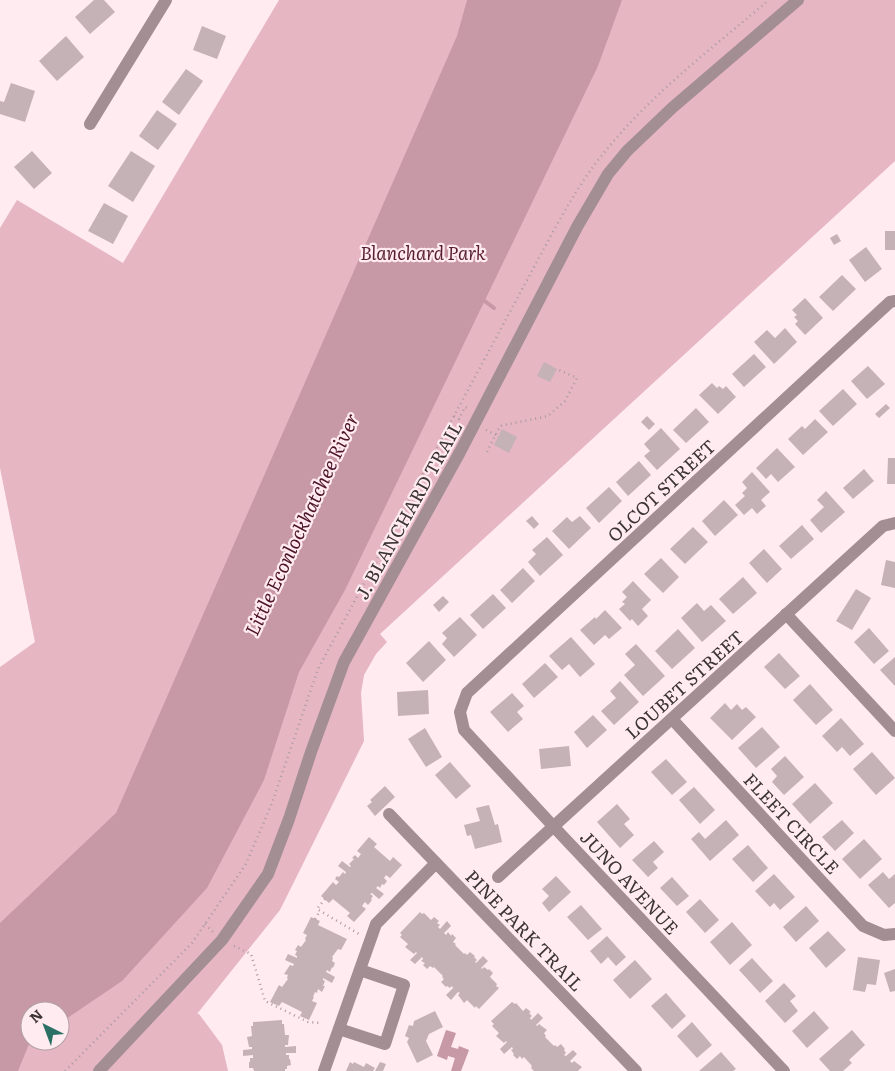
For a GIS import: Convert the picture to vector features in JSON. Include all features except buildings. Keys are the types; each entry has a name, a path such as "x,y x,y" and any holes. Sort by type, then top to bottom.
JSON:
{"street":[{"path":"90,124 166,0"},
{"name":"J. BLANCHARD TRAIL","path":"99,1071 222,940 268,874 289,820 311,752 344,662 460,452 577,227 608,174 627,151 672,108 798,0"},
{"name":"OLCOT STREET","path":"460,712 467,692 890,302 895,302"},
{"name":"LOUBET STREET","path":"498,877 883,526 895,522"},
{"path":"786,614 895,731"},
{"name":"JUNO AVENUE","path":"460,712 464,730 784,1071"},
{"name":"FLEET CIRCLE","path":"672,719 863,926 884,935 895,934"},
{"name":"PINE PARK TRAIL","path":"389,814 636,1071"},
{"path":"324,1071 376,924 436,863"},
{"path":"339,1029 385,1044 404,985 360,970"}],"path":[{"path":"488,452 500,426 548,416 565,401 577,378 557,369"},
{"path":"480,427 496,435"},
{"path":"325,899 317,909 365,938"},
{"path":"315,919 320,910"},
{"path":"222,940 251,954 265,1001 308,1022 322,1023"}],"green space":[{"name":"Blanchard Park","path":"279,0 895,0 895,161 380,634 387,642 376,654 364,675 361,693 364,741 280,910 197,1014 199,1014 222,1045 228,1071 0,1071 0,667 35,642 0,468 0,228 17,200 123,263"}],"water":[{"name":"Little Econlockhatchee River","path":"467,0 622,0 598,66 345,590 299,672 264,780 207,888 122,981 70,1016 70,1001 20,1001 20,1051 26,1051 18,1071 0,1071 0,923 116,813 457,36"},
{"path":"446,1030 456,1033 451,1047 458,1049 459,1046 469,1050 461,1071 451,1071 455,1058 448,1056 447,1060 437,1056"}],"waterway":[{"path":"482,299 494,308"}]}
